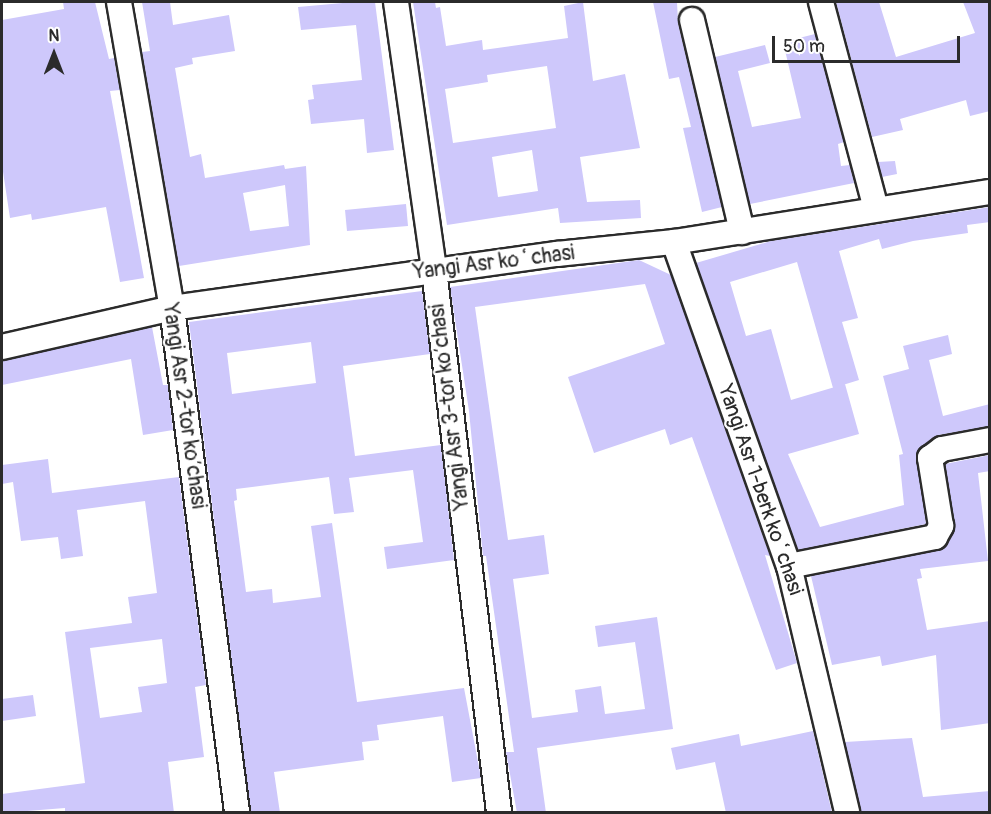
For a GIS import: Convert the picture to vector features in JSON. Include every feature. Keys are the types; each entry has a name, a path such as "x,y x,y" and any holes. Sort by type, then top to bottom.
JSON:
{"street":[{"name":"Yangi Asr 2-tor koʼchasi","path":"119,2 172,308 237,813"},
{"name":"Yangi Asr 3-tor koʼchasi","path":"396,2 434,270 499,813"},
{"path":"821,2 876,209"},
{"path":"692,20 742,232"},
{"name":"Yangi Asr koʻchasi","path":"2,347 172,308 434,270 674,242 990,192"},
{"name":"Yangi Asr 1-berk koʻchasi","path":"674,242 789,566 848,813"},
{"path":"789,566 935,537 941,526 930,458 942,449 990,440"}],"building":[{"path":"63,2 95,2 109,59 114,58 120,90 110,91 144,278 120,282 106,207 32,220 31,214 10,218 2,165 2,20 64,9"},
{"path":"142,2 170,2 173,25 229,15 235,51 192,58 193,64 175,68 190,157 201,154 205,178 284,165 285,169 306,166 310,245 179,266 142,52 150,51","holes":["285,185 289,226 250,231 243,193"]},
{"path":"375,2 394,150 367,153 364,119 311,124 308,100 314,99 312,85 362,80 356,25 301,30 298,7"},
{"path":"413,2 435,2 436,8 440,7 446,46 482,40 483,50 568,38 564,6 583,2 593,81 625,74 640,148 580,157 587,202 640,200 641,218 560,223 558,208 447,225","holes":["547,66 556,128 453,143 445,89 488,82 487,75","532,150 538,191 498,197 492,157"]},
{"path":"653,2 677,2 678,23 722,207 702,212 683,128 691,127 679,77 669,79"},
{"path":"836,2 879,2 896,57 975,33 963,2 990,2 990,111 970,116 966,100 900,119 903,130 872,137"},
{"path":"815,34 844,142 838,144 841,166 850,165 854,183 750,204 715,57 765,45 770,63 738,71 752,127 801,118 783,42"},
{"path":"895,161 897,174 882,177 878,162"},
{"path":"406,204 408,226 347,231 345,210"},
{"path":"990,207 990,222 967,225 968,233 913,241 882,249 879,239 839,251 858,318 842,322 859,380 845,384 859,434 788,454 820,527 904,505 899,455 903,454 883,376 909,369 903,346 948,335 952,354 929,360 943,416 990,404 990,426 939,435 917,452 926,524 798,550 696,263 771,241","holes":["797,262 833,388 791,400 771,329 746,336 730,282"]},
{"path":"639,260 671,275 770,556 765,555 797,663 776,670 692,437 670,445 665,429 594,453 568,377 665,344 645,284 475,307 508,540 544,535 549,574 513,579 532,718 578,712 575,690 601,686 605,714 645,709 635,642 598,647 595,626 657,617 673,729 537,748 546,813 517,813 506,752 514,752 486,556 483,556 469,411 450,287"},
{"path":"422,291 430,354 343,366 355,456 441,445 454,560 387,569 384,547 423,542 413,470 349,478 354,512 334,514 329,477 236,489 237,500 234,501 246,592 272,589 273,603 321,597 311,526 332,523 357,702 464,688 481,778 452,782 443,716 377,725 379,740 362,742 364,760 274,772 280,813 251,813 189,322","holes":["311,342 316,383 232,394 227,353"]},
{"path":"152,327 163,385 168,385 173,430 143,435 131,359 2,385 2,361"},
{"path":"990,455 990,471 978,473 988,561 920,569 922,578 917,579 927,630 990,621 990,723 941,730 936,655 882,666 880,656 832,665 811,576 943,549 955,524 945,464"},
{"path":"48,459 52,493 179,477 206,685 195,687 204,757 168,762 174,813 65,813 65,808 2,813 2,794 85,783 65,632 132,623 128,597 157,593 145,501 77,510 83,556 61,559 58,537 21,541 13,482 2,484 2,465","holes":["162,639 167,683 138,687 142,712 100,718 90,648"]},
{"path":"33,695 36,716 2,721 2,699"},
{"path":"813,731 832,813 726,813 715,762 676,770 671,748 739,734 741,746"},
{"path":"912,738 923,797 990,791 990,813 861,813 845,742"}]}
